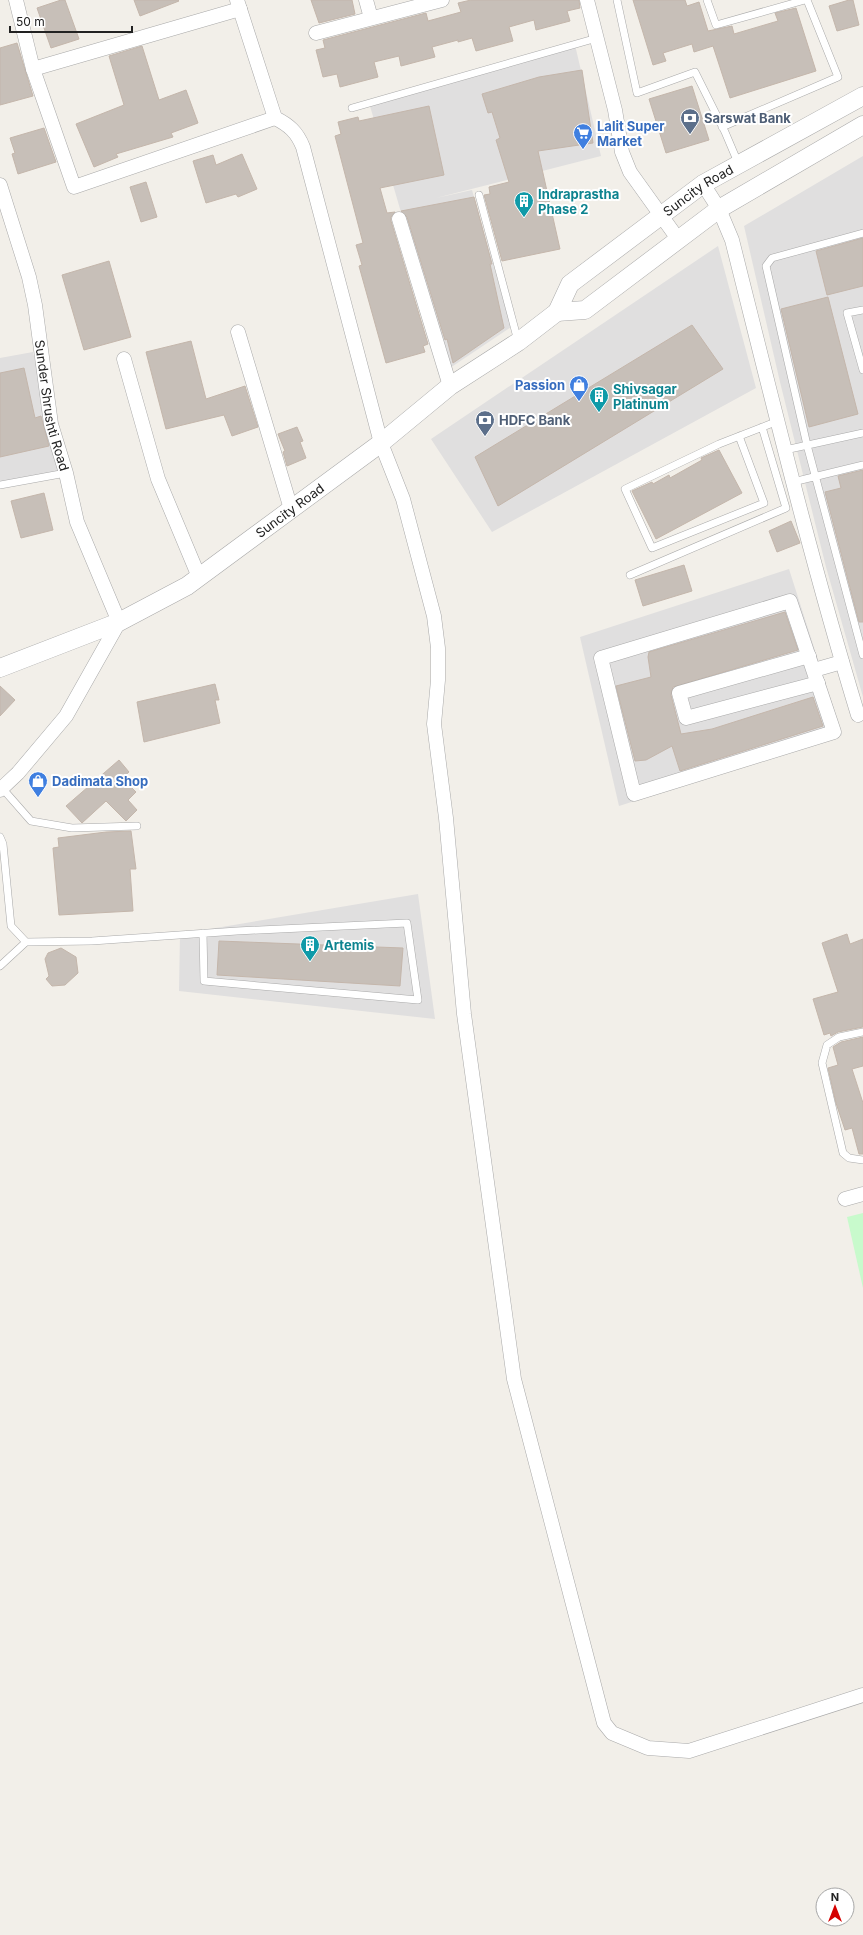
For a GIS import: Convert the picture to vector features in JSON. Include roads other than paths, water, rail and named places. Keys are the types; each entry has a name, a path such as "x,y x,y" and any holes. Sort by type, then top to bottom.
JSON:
{"street":[{"path":"16,0 33,69 74,187 275,118"},
{"path":"366,0 371,18"},
{"path":"316,33 442,0"},
{"path":"587,0 615,110 622,152 630,172 678,239"},
{"path":"33,69 239,5 275,118 292,129 299,138 303,147 380,443 404,499 434,616 438,648 438,673 434,724 446,818 464,1014 514,1379 604,1723 612,1733 648,1748 689,1751 863,1696"},
{"name":"Suncity Road","path":"0,668 119,622 187,586 380,443 450,386 518,342 557,312 570,284 703,184 863,96"},
{"name":"Suncity Road","path":"557,312 585,310 719,209 863,125"},
{"path":"703,184 719,209 732,240 793,482 858,715"},
{"name":"Sunder Shrushti Road","path":"0,185 29,277 35,305 51,424 66,473 77,522 119,622"},
{"path":"399,219 450,386"},
{"path":"238,332 291,509"},
{"path":"124,359 158,479 199,577"},
{"path":"790,601 816,676 834,732 634,794 601,658 790,601"},
{"path":"1,789 18,773 66,716 119,622"},
{"path":"809,656 680,693 686,718 816,676 842,662"},
{"path":"846,1199 863,1194"}],"lane":[{"path":"617,0 637,93 695,72 739,165"},
{"path":"707,0 716,25 806,0 838,76 722,127"},
{"path":"352,108 597,38"},
{"path":"479,194 518,342"},
{"path":"863,233 772,258 766,266 807,445 863,655"},
{"path":"863,310 847,313 863,370"},
{"path":"739,436 764,503 652,548 625,489 719,444 739,436 762,427 778,421"},
{"path":"630,575 786,508 762,427"},
{"path":"785,450 863,433"},
{"path":"793,482 863,465"},
{"path":"0,485 66,473"},
{"path":"1,789 31,821 72,828 137,826"},
{"path":"0,837 3,844 11,926 26,942"},
{"path":"0,966 26,942 92,941 203,933 407,923 418,1000 204,981 203,933"},
{"path":"863,1032 839,1037 827,1045 822,1063 843,1152 849,1158 863,1160"}],"place":[{"name":"Sarswat Bank","path":"690,135"},
{"name":"Lalit Super Market","path":"583,150"},
{"name":"Indraprastha Phase 2","path":"524,218"},
{"name":"Passion","path":"579,402"},
{"name":"Shivsagar Platinum","path":"599,413"},
{"name":"HDFC Bank","path":"485,437"},
{"name":"Dadimata Shop","path":"38,798"},
{"name":"Artemis","path":"310,962"}]}
